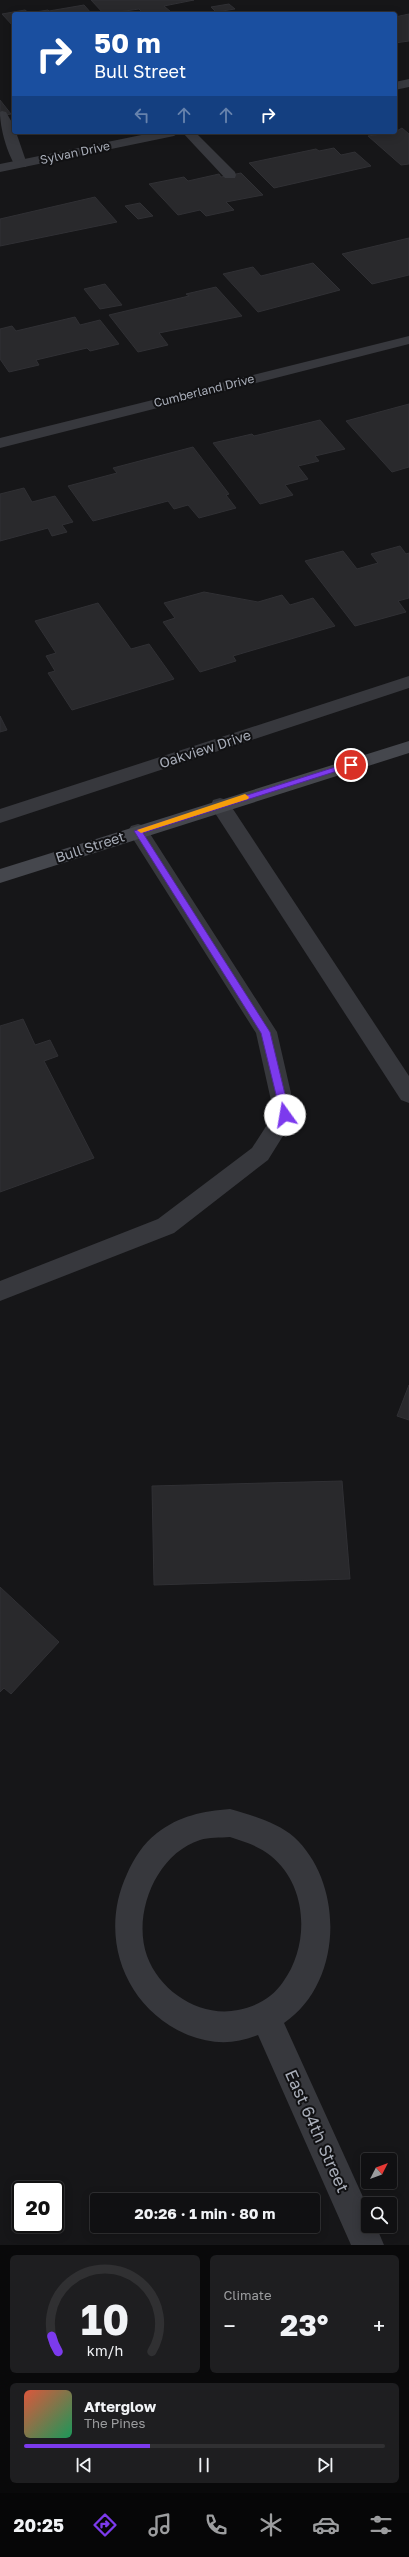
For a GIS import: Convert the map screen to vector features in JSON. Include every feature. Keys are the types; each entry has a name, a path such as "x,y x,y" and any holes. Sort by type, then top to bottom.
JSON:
{"street":[{"path":"397,86 409,83"},
{"path":"2,115 10,126 15,154 21,164"},
{"name":"Sylvan Drive","path":"0,168 164,134"},
{"path":"190,134 230,175"},
{"name":"Cumberland Drive","path":"0,443 409,340"},
{"name":"Oakview Drive","path":"0,816 409,682"},
{"name":"Bull Street","path":"0,876 220,805 409,747"},
{"path":"220,805 409,1094"},
{"path":"0,1291 166,1226 260,1154 285,1115 266,1032 138,831"},
{"path":"230,1823 258,1831 284,1848 303,1873 314,1904 316,1937 309,1969 292,1997 266,2018 235,2028 203,2026 172,2011 148,1987 133,1957 128,1922 134,1888 149,1859 173,1837 200,1826 230,1823"},
{"name":"East 64th Street","path":"266,2018 368,2245"}],"building":[{"path":"91,0 194,0 164,6 171,12 142,12 139,9 118,12 102,12"},
{"path":"229,4 235,9 216,12 211,7"},
{"path":"84,5 90,12 35,12"},
{"path":"25,10 28,12 14,12"},
{"path":"12,12 12,25 2,14"},
{"path":"409,14 409,41 397,43 397,17"},
{"path":"0,100 11,114 0,116"},
{"path":"402,128 409,134 409,164 401,165 368,136 397,134 397,131"},
{"path":"334,148 341,155 355,152 371,166 274,188 249,163 316,149 319,151"},
{"path":"241,173 263,195 226,202 234,210 206,216 200,210 178,215 149,184 184,177 188,181 219,174 221,177"},
{"path":"95,197 117,222 0,246 0,219"},
{"path":"140,203 153,216 138,219 125,206"},
{"path":"409,238 409,275 372,284 342,254"},
{"path":"313,263 340,290 258,312 223,274 253,267 261,276"},
{"path":"105,284 122,305 100,309 84,289"},
{"path":"216,287 242,316 159,333 168,345 138,352 109,315 189,296 186,294"},
{"path":"75,317 80,325 100,320 119,344 90,351 87,348 36,360 39,365 9,372 0,359 0,329 12,326 16,331"},
{"path":"409,404 409,467 392,472 346,421"},
{"path":"320,420 345,449 315,456 319,461 298,466 308,479 285,485 293,495 260,504 213,443 252,434 254,436"},
{"path":"193,447 229,494 226,495 236,508 199,518 188,505 174,509 168,501 93,521 68,486 117,473 113,468"},
{"path":"24,488 32,502 55,496 73,522 62,525 67,532 52,536 48,528 0,541 0,494"},
{"path":"400,546 406,554 409,553 409,598 398,601 406,612 355,626 305,561 343,551 357,569 378,563 371,554"},
{"path":"204,592 258,602 282,595 290,605 313,598 335,626 233,656 236,661 200,672 163,622 175,618 164,603"},
{"path":"98,603 131,649 149,644 174,679 72,710 48,673 55,671 46,656 56,653 35,621"},
{"path":"0,716 7,730 0,732"},
{"path":"23,1019 35,1045 50,1040 58,1056 44,1061 94,1158 0,1192 0,1026"},
{"path":"409,1385 409,1420 397,1416"},
{"path":"342,1481 350,1579 154,1585 152,1486"},
{"path":"0,1587 59,1642 11,1694 4,1688 0,1692"}],"slow traffic":[{"path":"141,830 245,797"}],"route":[{"path":"285,1115 266,1032 138,831 351,765"}]}
